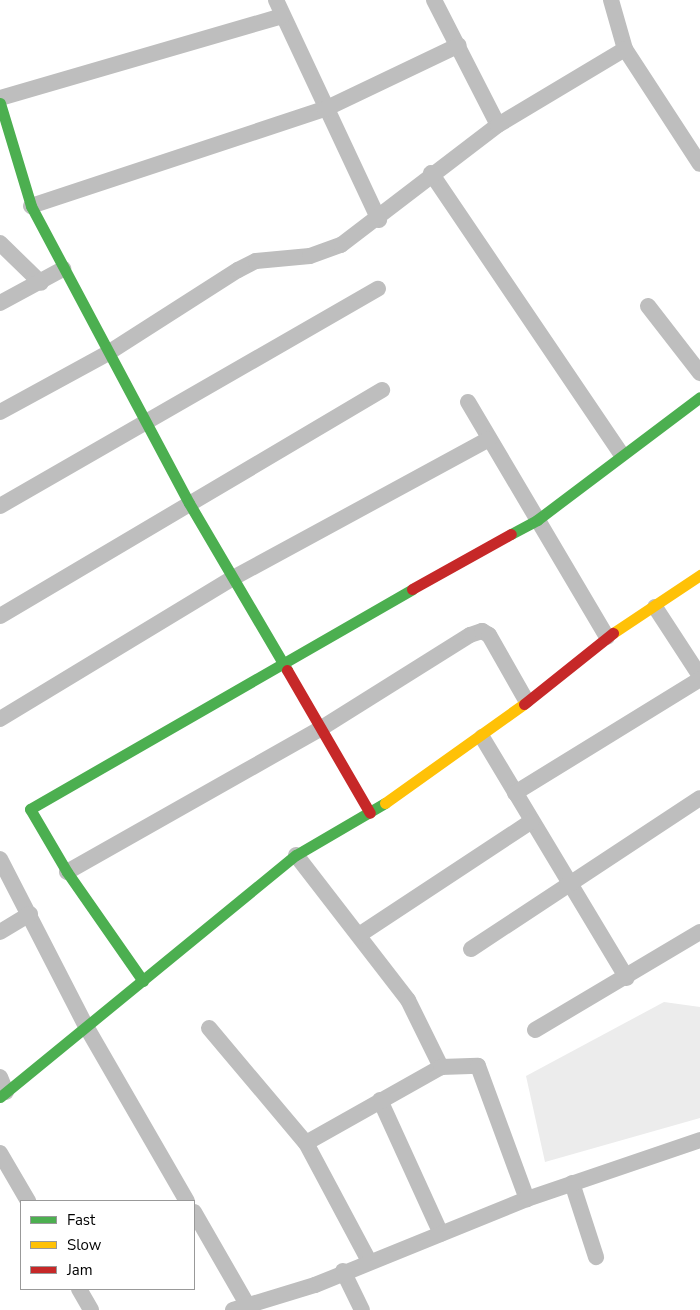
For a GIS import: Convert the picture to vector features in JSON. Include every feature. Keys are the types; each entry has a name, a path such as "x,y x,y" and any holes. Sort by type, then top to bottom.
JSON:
{"street":[{"path":"276,0 325,109 379,220"},
{"path":"434,0 459,44 498,125"},
{"path":"611,0 626,49 700,164"},
{"path":"0,98 282,16"},
{"path":"31,206 325,109 459,44"},
{"path":"0,412 108,353 238,270 256,261 310,256 341,245 379,220 431,173 498,125 626,49"},
{"path":"0,103 31,206 63,269 108,353 146,418 189,503 370,813"},
{"path":"431,173 621,454"},
{"path":"0,243 41,283"},
{"path":"0,304 41,283 63,269"},
{"path":"0,506 146,418 378,289"},
{"path":"648,306 700,373"},
{"path":"0,616 382,390"},
{"path":"143,981 67,872 30,809 281,661 537,520 621,454 700,397"},
{"path":"468,402 607,637"},
{"path":"0,719 233,578 489,439"},
{"path":"2,1088 86,1028 296,855 370,813 482,738 526,700 607,637 655,607 700,575"},
{"path":"515,793 700,678 655,607"},
{"path":"67,872 320,729 482,631 526,700"},
{"path":"482,738 627,978"},
{"path":"471,949 700,798"},
{"path":"359,935 532,821"},
{"path":"296,855 408,1000 441,1067"},
{"path":"0,859 30,914 86,1028 187,1200"},
{"path":"0,932 30,914"},
{"path":"535,1030 627,978 700,932"},
{"path":"209,1028 306,1143 369,1261"},
{"path":"306,1143 441,1067 478,1066 527,1199"},
{"path":"380,1100 441,1234"},
{"path":"195,1214 241,1308 344,1272 572,1182 700,1140"},
{"path":"0,1153 27,1200"},
{"path":"572,1182 596,1257"},
{"path":"344,1272 362,1310"},
{"path":"80,1290 91,1310"}],"shaded area":[{"path":"664,1002 700,1007 700,1118 545,1162 526,1076"}],"traffic: fast":[{"path":"0,103 31,206 189,503 287,670"},
{"path":"511,534 537,520 700,397"},
{"path":"143,981 67,872 30,809 412,589"},
{"path":"0,1097 296,855 385,803"}],"traffic: slow":[{"path":"613,633 700,575"},
{"path":"385,803 524,704"}],"traffic: jam":[{"path":"412,589 511,534"},
{"path":"524,704 613,633"},
{"path":"287,670 370,813"}]}
